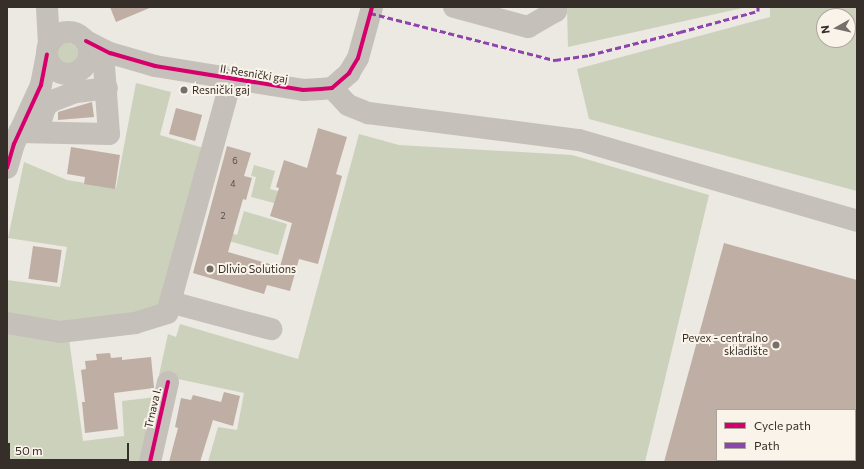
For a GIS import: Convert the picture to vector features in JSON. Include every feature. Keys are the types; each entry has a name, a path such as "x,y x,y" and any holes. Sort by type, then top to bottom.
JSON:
{"street":[{"path":"7,168 37,96 44,75 48,50 47,7"},
{"path":"37,96 75,72 90,53 80,37 56,7"},
{"path":"372,7 358,58 349,73 332,88 348,105 368,113 579,140 857,221"},
{"path":"458,8 528,27 556,11 556,7"},
{"path":"48,50 62,33 80,37"},
{"name":"II. Resnički gaj","path":"80,37 110,53 155,66 231,80 302,90 332,88"},
{"path":"48,50 54,69 75,72"},
{"path":"20,134 109,134 108,88 104,66"},
{"name":"II. Resnički gaj","path":"75,72 104,66 155,66"},
{"path":"7,323 60,332 101,329 134,323 167,313 231,80"},
{"path":"20,134 44,107 52,101 76,92 108,88"},
{"path":"170,302 271,329"},
{"name":"Trnava I.","path":"150,462 168,382"}],"green space":[{"path":"567,7 747,7 568,47"},
{"path":"770,7 857,7 857,191 589,119 577,69 770,17"},
{"path":"67,43 75,46 78,54 75,62 67,65 59,62 56,54 59,46"},
{"path":"136,83 171,92 160,135 203,148 158,308 99,321 59,323 7,315 7,280 60,287 67,247 8,238 24,162 67,180 116,188"},
{"path":"359,134 399,145 572,155 709,195 645,462 208,462 218,427 237,430 244,393 159,375 168,334 176,337 180,324 298,359"},
{"path":"254,165 275,171 270,189 293,195 289,207 251,197 256,177 251,176"},
{"path":"244,211 287,224 278,255 204,234 206,226 237,235"},
{"path":"7,331 69,339 83,441 124,436 122,401 156,397 142,462 7,462"}],"building":[{"path":"110,7 152,7 116,22"},
{"path":"92,102 94,117 58,120 58,112"},
{"path":"176,108 202,115 195,141 169,134"},
{"path":"318,128 347,137 336,174 342,176 318,264 299,259 290,291 267,285 264,294 193,273 227,146 251,153 244,176 252,178 246,200 243,199 228,252 280,267 292,223 270,216 279,188 276,187 284,160 307,168"},
{"path":"71,147 120,155 115,189 84,184 85,177 67,174"},
{"name":"Pevex - centralno skladište","path":"724,243 857,280 857,410 716,409 717,462 664,462"},
{"path":"33,246 62,250 57,283 28,279"},
{"path":"110,353 111,358 122,357 122,360 151,357 154,388 114,393 118,429 85,433 82,402 85,402 81,370 86,369 85,361 97,360 96,354"},
{"path":"224,392 240,396 233,426 213,420 200,462 169,462 178,428 175,427 181,398 191,400 193,395 221,402"}],"marked path":[{"path":"372,11 370,13 555,60 589,55 680,32 758,11 758,7"}],"cycle path":[{"path":"86,41 110,53 155,66 303,90 332,88 349,73 358,58 372,7"},
{"path":"7,168 14,144 41,85 47,55"},
{"path":"150,462 168,382"}],"place":[{"name":"Resnički gaj","path":"184,90"},
{"name":"Dlivio Solutions","path":"210,269"},
{"name":"Pevex - centralno skladište","path":"776,345"}]}
